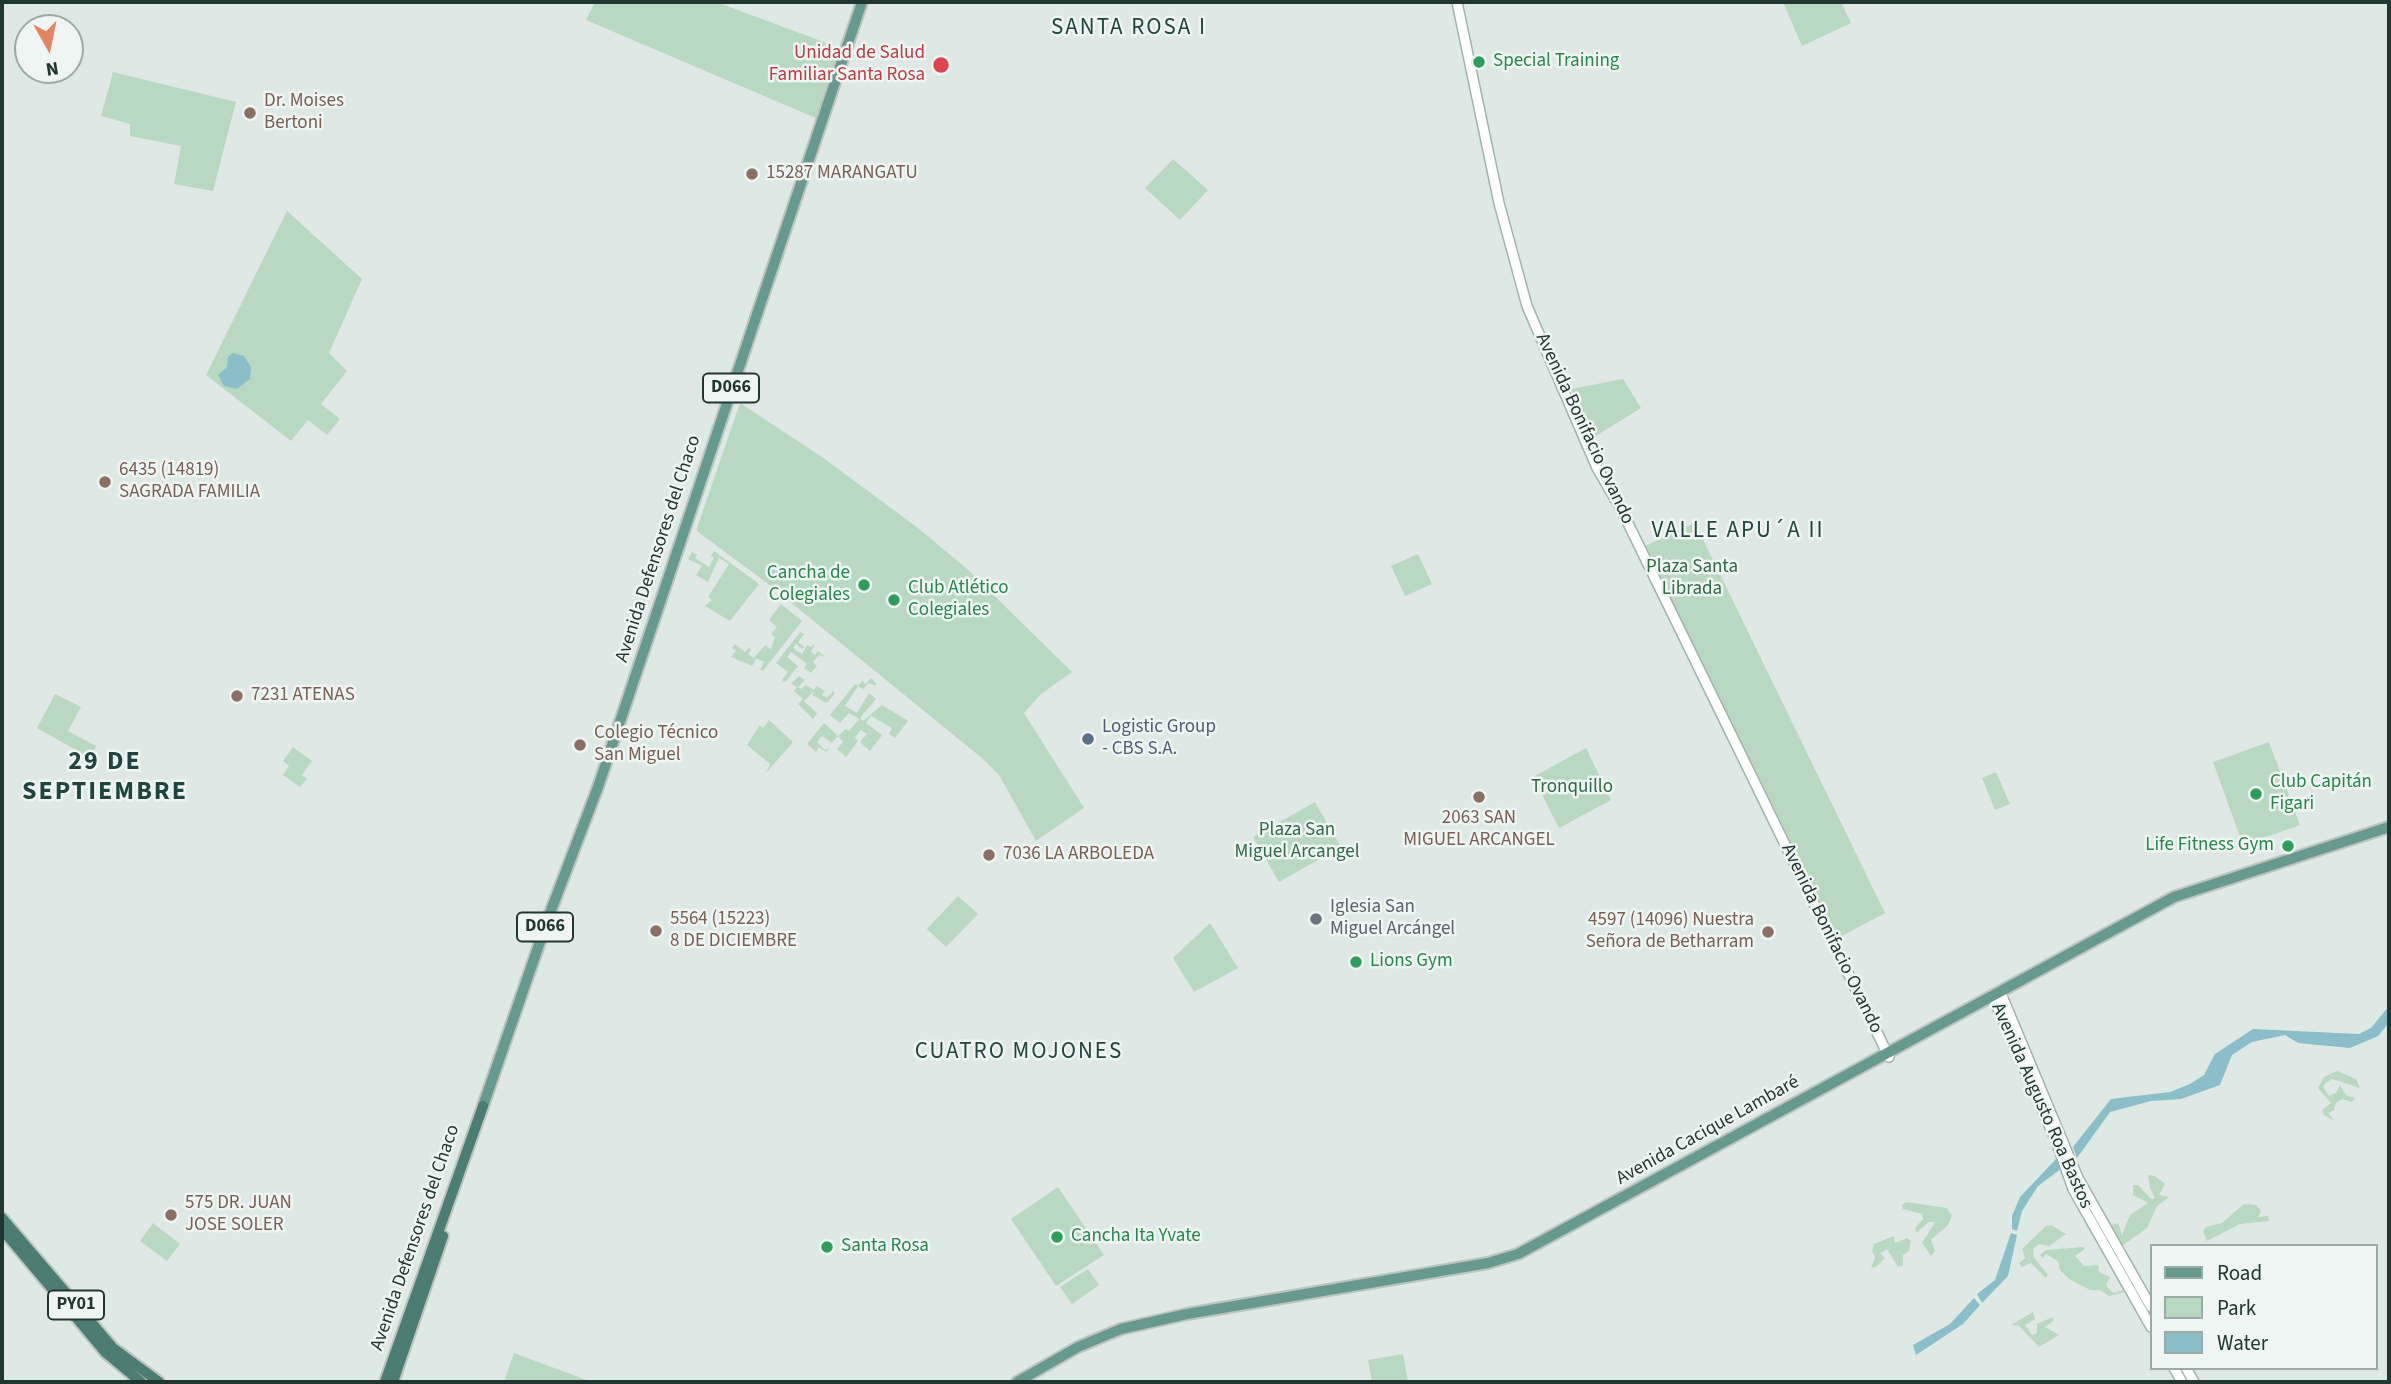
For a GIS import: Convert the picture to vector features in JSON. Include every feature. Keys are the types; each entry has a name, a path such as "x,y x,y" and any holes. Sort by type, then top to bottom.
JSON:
{"highway":[{"name":"Avenida Defensores del Chaco","path":"390,1378 483,1106"},
{"name":"PY01","path":"2,1218 113,1348 159,1382"},
{"name":"PY01","path":"2,1229 106,1353 141,1382"}],"main road":[{"name":"Avenida Defensores del Chaco","path":"483,1106 550,912 598,788 862,2"},
{"name":"Avenida Bonifacio Ovando","path":"1457,2 1499,203 1527,306 1597,468 1622,511 1888,1055"},
{"name":"Avenida Cacique Lambaré","path":"1997,996 2174,897 2389,827"},
{"name":"Avenida Cacique Lambaré","path":"1017,1382 1108,1334 1198,1315 1489,1268 1520,1258 1888,1055 2176,902 2389,833"},
{"name":"Avenida Augusto Roa Bastos","path":"1997,996 2060,1140 2079,1199 2150,1325"},
{"name":"Avenida Augusto Roa Bastos","path":"2070,1168 2150,1305"},
{"name":"Avenida Cacique Lambaré","path":"1027,1382 1110,1338 1198,1315"}],"green space":[{"path":"595,2 716,2 843,49 818,119 586,20"},
{"path":"1783,2 1841,2 1851,23 1802,46"},
{"path":"113,72 236,102 213,191 174,184 181,146 130,136 130,124 101,116"},
{"path":"1173,159 1208,190 1180,220 1145,188"},
{"path":"287,211 362,279 329,353 347,371 321,404 340,419 327,435 308,420 291,441 206,375"},
{"path":"1623,379 1641,408 1594,437 1571,389"},
{"name":"Club Atlético Colegiales","path":"740,403 822,457 918,528 966,568 1072,672 1041,694 1024,713 1084,808 1036,841 999,775 983,759 767,583 698,532 697,528"},
{"name":"Plaza Santa Librada","path":"1695,523 1885,913 1838,938 1645,546"},
{"path":"714,551 759,584 730,621 705,606 712,600 708,597 729,564 719,558 708,582 696,575 702,566 688,559 692,552 697,555 695,558 709,567"},
{"path":"1418,554 1432,584 1405,596 1391,566"},
{"path":"781,604 802,621 763,671 760,670 764,662 756,658 752,666 731,657 736,651 732,648 735,644 745,652 749,648 751,650 748,654 754,658 765,645 771,649 775,637 771,634 777,627 769,620"},
{"path":"800,632 804,634 798,642 804,647 802,649 796,644 793,648 802,654 807,645 811,647 815,643 811,652 815,655 818,651 825,657 819,655 813,662 817,666 811,673 804,668 807,664 791,652 787,657 798,666 785,682 782,680 788,672 776,663"},
{"path":"799,676 805,680 798,687 801,689 806,685 814,690 817,686 825,691 822,695 827,698 833,691 835,693 827,703 812,695 814,691 804,701 817,713 813,719 798,704 803,699 794,691 797,687 791,684"},
{"path":"871,678 877,684 875,686 869,683 863,689 858,686 862,681 866,684"},
{"path":"855,684 858,686 845,706 857,713 869,693 876,699 860,718 863,721 882,705 908,721 895,738 889,734 892,728 871,716 866,723 882,735 870,751 860,742 867,734 861,730 855,737 858,741 846,757 837,749 843,742 838,736 846,729 849,731 859,719 849,713 840,723 830,715"},
{"path":"55,694 81,707 68,731 96,746 90,758 37,728"},
{"path":"769,720 793,742 766,773 770,764 747,745 760,725 763,728"},
{"path":"824,723 838,736 832,743 822,736 817,742 825,750 830,748 826,752 819,747 816,752 807,744"},
{"name":"Club Capitán Figari","path":"2269,742 2300,825 2243,845 2213,762"},
{"path":"293,747 312,761 302,775 307,779 300,787 283,775 289,766 283,761"},
{"name":"Tronquillo","path":"1586,748 1611,800 1559,828 1533,777"},
{"path":"1996,772 2010,804 1995,810 1982,778"},
{"name":"Plaza San Miguel Arcangel","path":"1315,802 1341,847 1279,882 1253,837"},
{"path":"958,896 978,914 946,947 927,929"},
{"path":"1210,923 1238,968 1194,992 1173,958"},
{"path":"2337,1071 2356,1079 2360,1088 2332,1079 2325,1083 2323,1087 2329,1096 2336,1093 2340,1085 2346,1095 2355,1098 2352,1102 2342,1099 2336,1103 2334,1110 2328,1113 2335,1121 2324,1115 2322,1110 2331,1103 2318,1088 2324,1077"},
{"path":"2148,1175 2155,1176 2165,1184 2159,1195 2169,1197 2157,1206 2147,1228 2122,1246 2132,1284 2092,1213 2113,1234 2112,1225 2118,1223 2122,1235 2130,1215 2148,1203 2133,1195 2133,1185 2138,1185 2151,1199 2155,1198"},
{"name":"Cancha Ita Yvate","path":"1058,1187 1104,1255 1056,1286 1011,1219"},
{"path":"1906,1202 1947,1208 1952,1216 1948,1225 1931,1240 1935,1251 1931,1256 1922,1243 1935,1222 1929,1222 1916,1233 1915,1228 1923,1219 1922,1214 1903,1209 1902,1205"},
{"path":"2244,1204 2256,1205 2261,1211 2258,1217 2268,1216 2269,1221 2240,1224 2207,1241 2203,1231 2206,1227 2222,1223"},
{"path":"153,1223 180,1244 167,1261 140,1241"},
{"path":"2051,1225 2066,1234 2049,1246 2039,1244 2033,1249 2034,1258 2048,1275 2046,1278 2031,1263 2022,1267 2019,1263 2025,1258 2022,1249 2046,1226"},
{"path":"1894,1236 1895,1243 1907,1238 1911,1241 1909,1251 1903,1255 1903,1265 1898,1267 1887,1249 1880,1253 1885,1258 1871,1268 1875,1257 1872,1251 1874,1244"},
{"path":"2085,1249 2075,1256 2084,1266 2098,1265 2099,1272 2110,1277 2106,1285 2109,1289 2114,1293 2125,1289 2126,1292 2109,1296 2100,1290 2090,1290 2069,1279 2060,1270 2058,1261 2046,1254 2043,1258 2040,1255 2046,1250"},
{"path":"1088,1269 1099,1285 1072,1304 1060,1287"},
{"path":"2033,1312 2035,1319 2025,1325 2032,1335 2037,1333 2037,1324 2053,1317 2053,1321 2045,1327 2059,1335 2039,1347 2019,1326 2011,1325"},
{"path":"514,1353 592,1382 515,1382 505,1379"},
{"path":"1403,1354 1408,1382 1372,1382 1368,1360"}],"water":[{"path":"233,353 244,356 251,367 250,379 237,389 224,386 218,375 227,367 228,357"},
{"path":"2389,1006 2389,1023 2378,1036 2350,1048 2298,1043 2285,1035 2252,1042 2232,1055 2220,1085 2181,1099 2151,1101 2110,1112 2077,1158 2073,1147 2111,1099 2170,1092 2190,1084 2204,1075 2215,1054 2253,1029 2359,1034 2371,1028"},
{"path":"2057,1158 2062,1168 2038,1186 2022,1211 2017,1231 2012,1229 2012,1216 2020,1197"},
{"path":"2011,1233 2017,1235 2008,1276 1982,1303 1977,1294 1995,1280"},
{"path":"1974,1298 1980,1305 1963,1324 1916,1355 1913,1345 1950,1324"}],"place":[{"name":"Special Training","path":"1479,62"},
{"name":"Unidad de Salud Familiar Santa Rosa","path":"941,65"},
{"name":"Dr. Moises Bertoni","path":"250,113"},
{"name":"15287 MARANGATU","path":"752,174"},
{"name":"6435 (14819) SAGRADA FAMILIA","path":"105,482"},
{"name":"Cancha de Colegiales","path":"864,585"},
{"name":"Club Atlético Colegiales","path":"894,600"},
{"name":"7231 ATENAS","path":"237,696"},
{"name":"Logistic Group - CBS S.A.","path":"1088,739"},
{"name":"Colegio Técnico San Miguel","path":"580,745"},
{"name":"Club Capitán Figari","path":"2256,794"},
{"name":"2063 SAN MIGUEL ARCANGEL","path":"1479,797"},
{"name":"Life Fitness Gym","path":"2288,846"},
{"name":"7036 LA ARBOLEDA","path":"989,855"},
{"name":"Iglesia San Miguel Arcángel","path":"1316,919"},
{"name":"5564 (15223) 8 DE DICIEMBRE","path":"656,931"},
{"name":"4597 (14096) Nuestra Señora de Betharram","path":"1768,932"},
{"name":"Lions Gym","path":"1356,962"},
{"name":"575 DR. JUAN JOSE SOLER","path":"171,1215"},
{"name":"Cancha Ita Yvate","path":"1057,1237"},
{"name":"Santa Rosa","path":"827,1247"}],"district":[{"name":"SANTA ROSA I","path":"1129,29"},
{"name":"VALLE APU´A II","path":"1738,532"},
{"name":"29 DE SEPTIEMBRE","path":"105,778"},
{"name":"CUATRO MOJONES","path":"1019,1053"}]}
